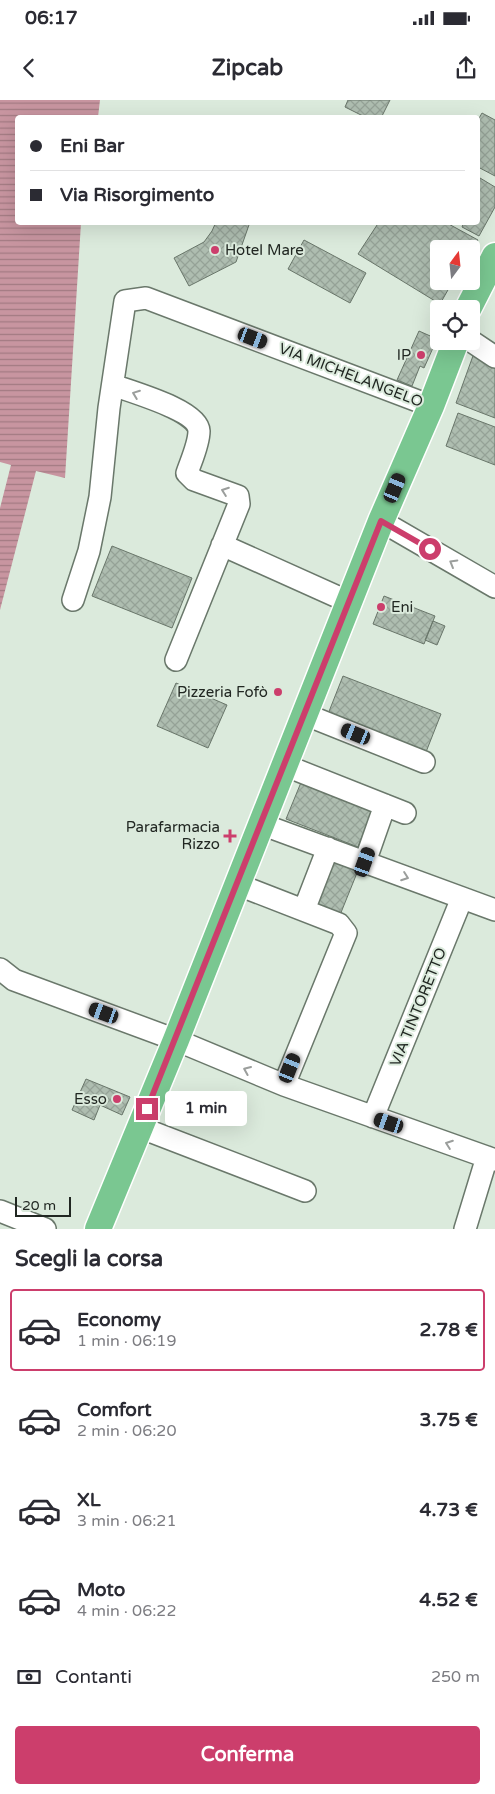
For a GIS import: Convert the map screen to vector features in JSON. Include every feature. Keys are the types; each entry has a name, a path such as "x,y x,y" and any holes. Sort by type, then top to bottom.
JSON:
{"main road":[{"path":"473,300 495,256"},
{"path":"98,1229 176,1040 236,884 381,521 431,406 453,350"}],"street":[{"name":"VIA MICHELANGELO","path":"73,600 89,551 100,496 125,300 146,298 431,406"},
{"path":"480,347 495,357"},
{"path":"113,385 183,412 196,424 199,432 187,473 194,480 238,496 239,504 176,660"},
{"path":"381,521 495,587"},
{"path":"222,546 349,602"},
{"path":"304,714 424,762"},
{"path":"284,765 395,809 365,862"},
{"path":"261,824 495,910"},
{"path":"304,910 328,848"},
{"path":"236,884 339,924 346,932 284,1085"},
{"name":"VIA TINTORETTO","path":"373,1117 462,898"},
{"path":"0,969 14,980 176,1040 284,1085 491,1159 464,1229"},
{"path":"139,1127 306,1191"},
{"path":"0,1211 44,1229"}],"shaded area":[{"path":"0,100 100,100 98,115 15,115 15,225 81,225 65,478 36,471 0,610 0,508 11,465 0,462"}],"building":[{"path":"348,100 390,100 382,115 361,115 345,107"},
{"path":"482,113 495,120 495,176 480,168 480,116"},
{"path":"480,178 495,187 495,207 479,236 462,227 463,225 480,225"},
{"name":"Hotel Mare","path":"215,225 249,225 236,262 189,286 174,258 204,242"},
{"path":"377,225 450,225 478,240 430,240 430,290 448,290 442,300 433,300 358,254"},
{"path":"304,240 366,273 350,303 288,269"},
{"path":"419,331 430,336 430,350 432,350 424,368 420,366 412,386 397,380"},
{"path":"474,353 495,368 495,418 456,403"},
{"path":"458,413 495,427 495,465 446,446"},
{"path":"112,546 192,578 172,628 92,596"},
{"path":"384,596 435,616 424,644 373,624"},
{"path":"433,621 445,626 437,645 425,640"},
{"path":"343,676 441,714 426,752 328,714"},
{"path":"176,683 227,705 208,748 157,726"},
{"path":"302,780 373,808 358,847 286,819"},
{"path":"330,857 359,868 340,915 312,904"},
{"path":"86,1079 130,1097 122,1115 100,1105 94,1120 72,1110"}],"place":[{"name":"Hotel Mare","path":"215,250"},
{"name":"IP","path":"421,355"},
{"name":"Eni","path":"381,607"},
{"name":"Pizzeria Fofò","path":"278,692"},
{"name":"Parafarmacia Rizzo","path":"230,836"},
{"name":"Esso","path":"117,1099"}],"route":[{"path":"147,1109 381,521 430,549"}]}
